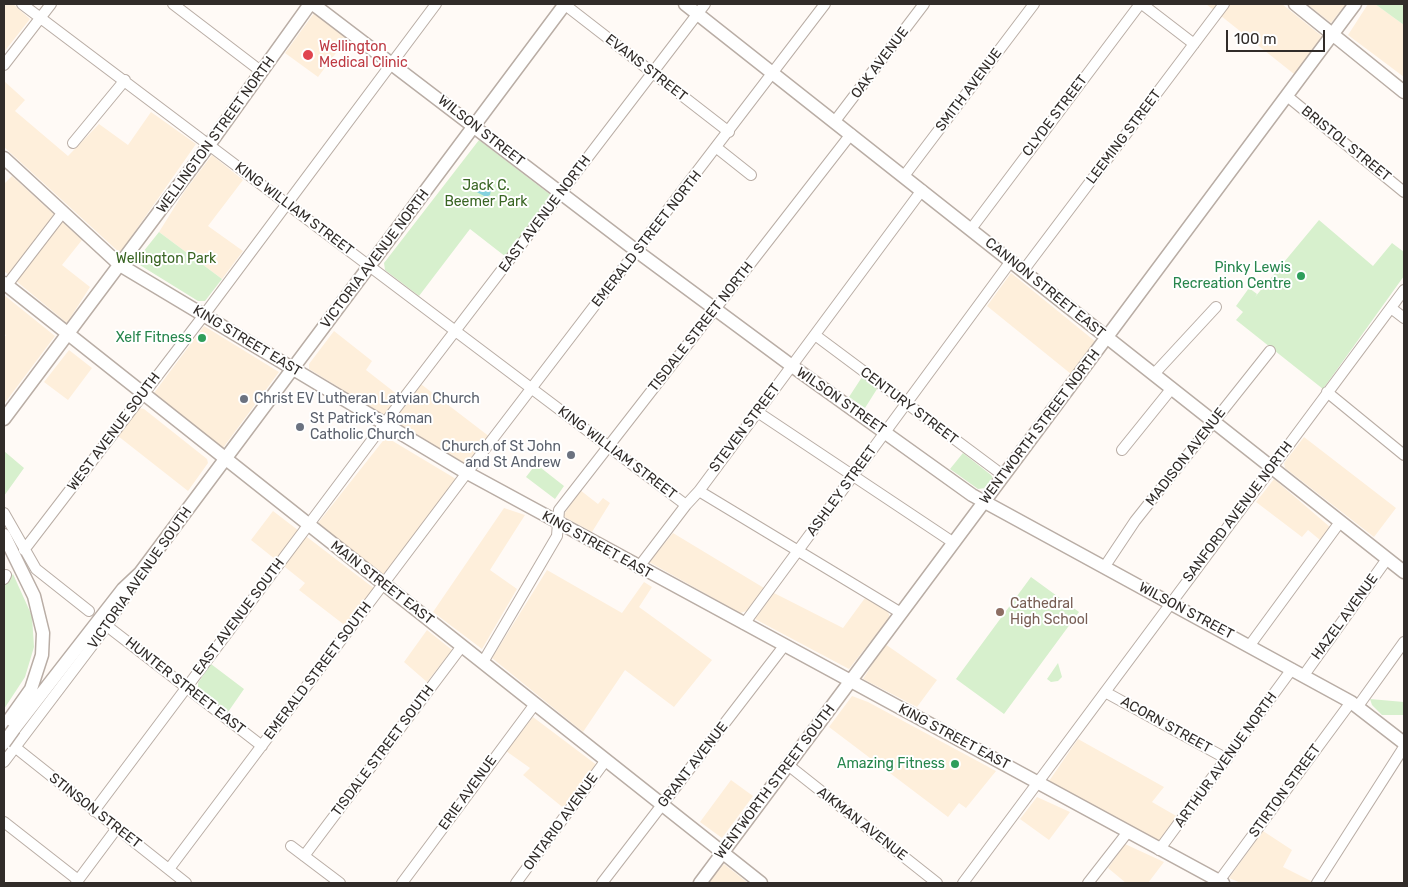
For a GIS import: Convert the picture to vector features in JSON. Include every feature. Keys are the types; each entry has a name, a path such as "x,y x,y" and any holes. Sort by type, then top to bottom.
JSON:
{"main road":[{"name":"WILSON STREET","path":"311,4 474,125 638,252 792,366 984,502 1250,645 1354,704 1404,743"},
{"name":"WELLINGTON STREET NORTH","path":"4,418 209,145 311,4"},
{"name":"VICTORIA AVENUE NORTH","path":"293,369 564,4"},
{"name":"CANNON STREET EAST","path":"685,4 702,9 774,73 1404,572"},
{"path":"1295,4 1404,92"},
{"name":"WENTWORTH STREET NORTH","path":"851,682 1355,4"},
{"name":"KING STREET EAST","path":"4,158 120,265 466,473 1127,833 1221,882"},
{"name":"MAIN STREET EAST","path":"5,284 142,395 761,883"},
{"name":"VICTORIA AVENUE SOUTH","path":"140,574 293,369"},
{"path":"4,535 24,575 40,619 43,633 42,655 31,689 9,728 4,741"},
{"path":"9,728 123,589 140,574"},
{"name":"WENTWORTH STREET SOUTH","path":"700,883 851,682"}],"street":[{"name":"KING WILLIAM STREET","path":"22,4 126,80 209,145 686,505"},
{"path":"4,65 51,4"},
{"name":"WEST AVENUE SOUTH","path":"24,550 204,315 436,4"},
{"name":"EVANS STREET","path":"564,4 729,132"},
{"name":"EMERALD STREET NORTH","path":"466,473 638,252 825,4"},
{"name":"OAK AVENUE","path":"835,121 924,4"},
{"name":"SMITH AVENUE","path":"904,176 1034,4"},
{"path":"1141,4 1194,44"},
{"name":"CLYDE STREET","path":"971,229 1141,4"},
{"name":"LEEMING STREET","path":"1023,271 1224,4"},
{"path":"178,5 262,72"},
{"name":"EAST AVENUE NORTH","path":"384,424 702,9"},
{"path":"73,143 126,80"},
{"name":"BRISTOL STREET","path":"1287,96 1404,192"},
{"name":"TISDALE STREET NORTH","path":"557,523 559,510 851,134"},
{"path":"717,148 751,176"},
{"name":"STEVEN STREET","path":"638,568 792,366 922,190"},
{"path":"5,284 64,212"},
{"name":"ASHLEY STREET","path":"744,624 1011,261"},
{"name":"SANFORD AVENUE NORTH","path":"962,883 1404,290"},
{"path":"1154,374 1216,307"},
{"path":"1391,308 1404,318"},
{"name":"CENTURY STREET","path":"815,335 1004,476"},
{"name":"MADISON AVENUE","path":"1105,566 1135,521 1270,351"},
{"path":"1122,450 1172,388"},
{"path":"1327,392 1404,455"},
{"path":"756,411 954,544"},
{"name":"EAST AVENUE SOUTH","path":"94,810 384,424"},
{"name":"EMERALD STREET SOUTH","path":"169,869 384,585 466,473"},
{"name":"KING WILLIAM STREET","path":"698,491 901,613"},
{"path":"4,514 36,568 90,611"},
{"path":"1250,645 1340,522"},
{"path":"482,662 557,536 557,523"},
{"path":"4,548 24,575"},
{"name":"HAZEL AVENUE","path":"1298,672 1387,559"},
{"name":"VICTORIA AVENUE SOUTH","path":"4,762 107,626 130,593 140,574"},
{"name":"HUNTER STREET EAST","path":"107,626 262,746"},
{"name":"STIRTON STREET","path":"1221,882 1354,704 1404,642"},
{"name":"TISDALE STREET SOUTH","path":"304,856 462,646"},
{"name":"GRANT AVENUE","path":"602,883 784,646"},
{"name":"ARTHUR AVENUE NORTH","path":"1160,850 1227,759 1298,672"},
{"name":"ACORN STREET","path":"1105,692 1227,759"},
{"name":"ERIE AVENUE","path":"402,883 535,704"},
{"name":"STINSON STREET","path":"4,741 16,748 183,882"},
{"path":"1317,883 1404,747"},
{"name":"ONTARIO AVENUE","path":"516,883 606,760"},
{"name":"AIKMAN AVENUE","path":"788,765 937,883"},
{"path":"4,822 77,882 117,828"},
{"path":"1088,883 1127,833"},
{"path":"291,846 340,883"}],"shaded area":[{"path":"4,4 13,4 30,19 4,52"},
{"path":"1206,4 1282,4 1323,37 1294,74"},
{"path":"1307,4 1346,4 1331,23"},
{"path":"1368,4 1375,4 1404,25 1404,77 1348,35"},
{"path":"314,13 347,38 318,77 285,53"},
{"path":"4,81 25,100 15,111 68,156 99,124 128,145 151,112 196,144 120,253 4,147"},
{"path":"212,155 243,180 208,226 243,251 222,279 159,232 184,192"},
{"path":"12,176 82,240 62,265 90,287 67,323 4,271 4,184"},
{"path":"1011,273 1096,342 1071,374 987,306"},
{"path":"4,295 55,336 4,404 4,338 6,335 4,334"},
{"path":"204,326 279,372 223,448 154,393"},
{"path":"334,331 372,361 366,370 398,395 413,378 490,437 467,466 309,369 309,364"},
{"path":"69,350 92,368 68,400 44,382"},
{"path":"139,408 144,409 207,459 208,463 188,491 118,436"},
{"path":"386,437 456,479 383,576 318,523"},
{"path":"1304,437 1396,508 1374,537 1285,468 1284,463"},
{"path":"1274,479 1330,527 1320,540 1308,530 1302,537 1256,502"},
{"path":"580,490 598,504 603,498 610,503 592,532 563,516"},
{"path":"504,508 525,515 490,570 517,589 482,649 433,612"},
{"path":"273,511 375,589 347,627 299,590 305,583 251,540"},
{"path":"673,533 764,588 747,611 740,613 649,562"},
{"path":"547,570 622,613 644,582 652,587 639,607 712,660 674,707 625,670 583,732 492,658"},
{"path":"774,593 843,628 865,598 888,612 890,617 849,669 755,619"},
{"path":"427,630 452,650 427,682 404,662"},
{"path":"885,644 937,680 917,707 863,679"},
{"path":"852,696 868,702 996,771 966,808 959,803 948,817 829,727"},
{"path":"533,717 598,766 566,810 523,775 530,768 506,751"},
{"path":"1078,739 1164,787 1152,802 1178,817 1160,844 1049,781"},
{"path":"731,780 753,796 722,838 700,822"},
{"path":"1037,797 1070,812 1049,840 1020,819"},
{"path":"1263,831 1292,850 1283,867 1315,883 1241,883 1229,878"},
{"path":"1125,844 1164,862 1148,883 1126,883 1108,868"},
{"path":"724,864 748,883 708,883"}],"green space":[{"path":"1375,4 1404,4 1404,25"},
{"name":"Jack C. Beemer Park","path":"479,140 552,196 506,257 470,229 419,296 385,270 384,263"},
{"path":"1319,220 1373,266 1392,243 1404,252 1404,276 1323,389 1236,320 1243,312 1236,306 1249,288 1257,294 1255,297"},
{"name":"Wellington Park","path":"159,232 222,279 205,301 198,301 135,262"},
{"path":"862,377 877,389 865,408 849,397"},
{"path":"4,451 24,468 4,496"},
{"path":"963,453 993,478 986,488 978,489 950,469"},
{"path":"536,464 564,486 555,499 526,477"},
{"path":"13,574 32,616 34,647 25,677 4,709 4,585"},
{"path":"1031,577 1079,612 1004,714 956,679"},
{"path":"1058,663 1062,677 1058,681 1051,682 1047,679"},
{"path":"211,664 244,689 228,712 198,689 198,683"},
{"path":"1370,699 1404,702 1404,715 1382,715 1372,705"}],"water":[{"path":"478,181 491,189 490,195 486,197 473,190 473,186"}],"place":[{"name":"Wellington Medical Clinic","path":"308,55"},
{"name":"Pinky Lewis Recreation Centre","path":"1301,276"},
{"name":"Xelf Fitness","path":"202,338"},
{"name":"Christ EV Lutheran Latvian Church","path":"244,399"},
{"name":"St Patrick's Roman Catholic Church","path":"300,427"},
{"name":"Church of St John and St Andrew","path":"571,455"},
{"name":"Cathedral High School","path":"1000,612"},
{"name":"Amazing Fitness","path":"955,764"}]}
